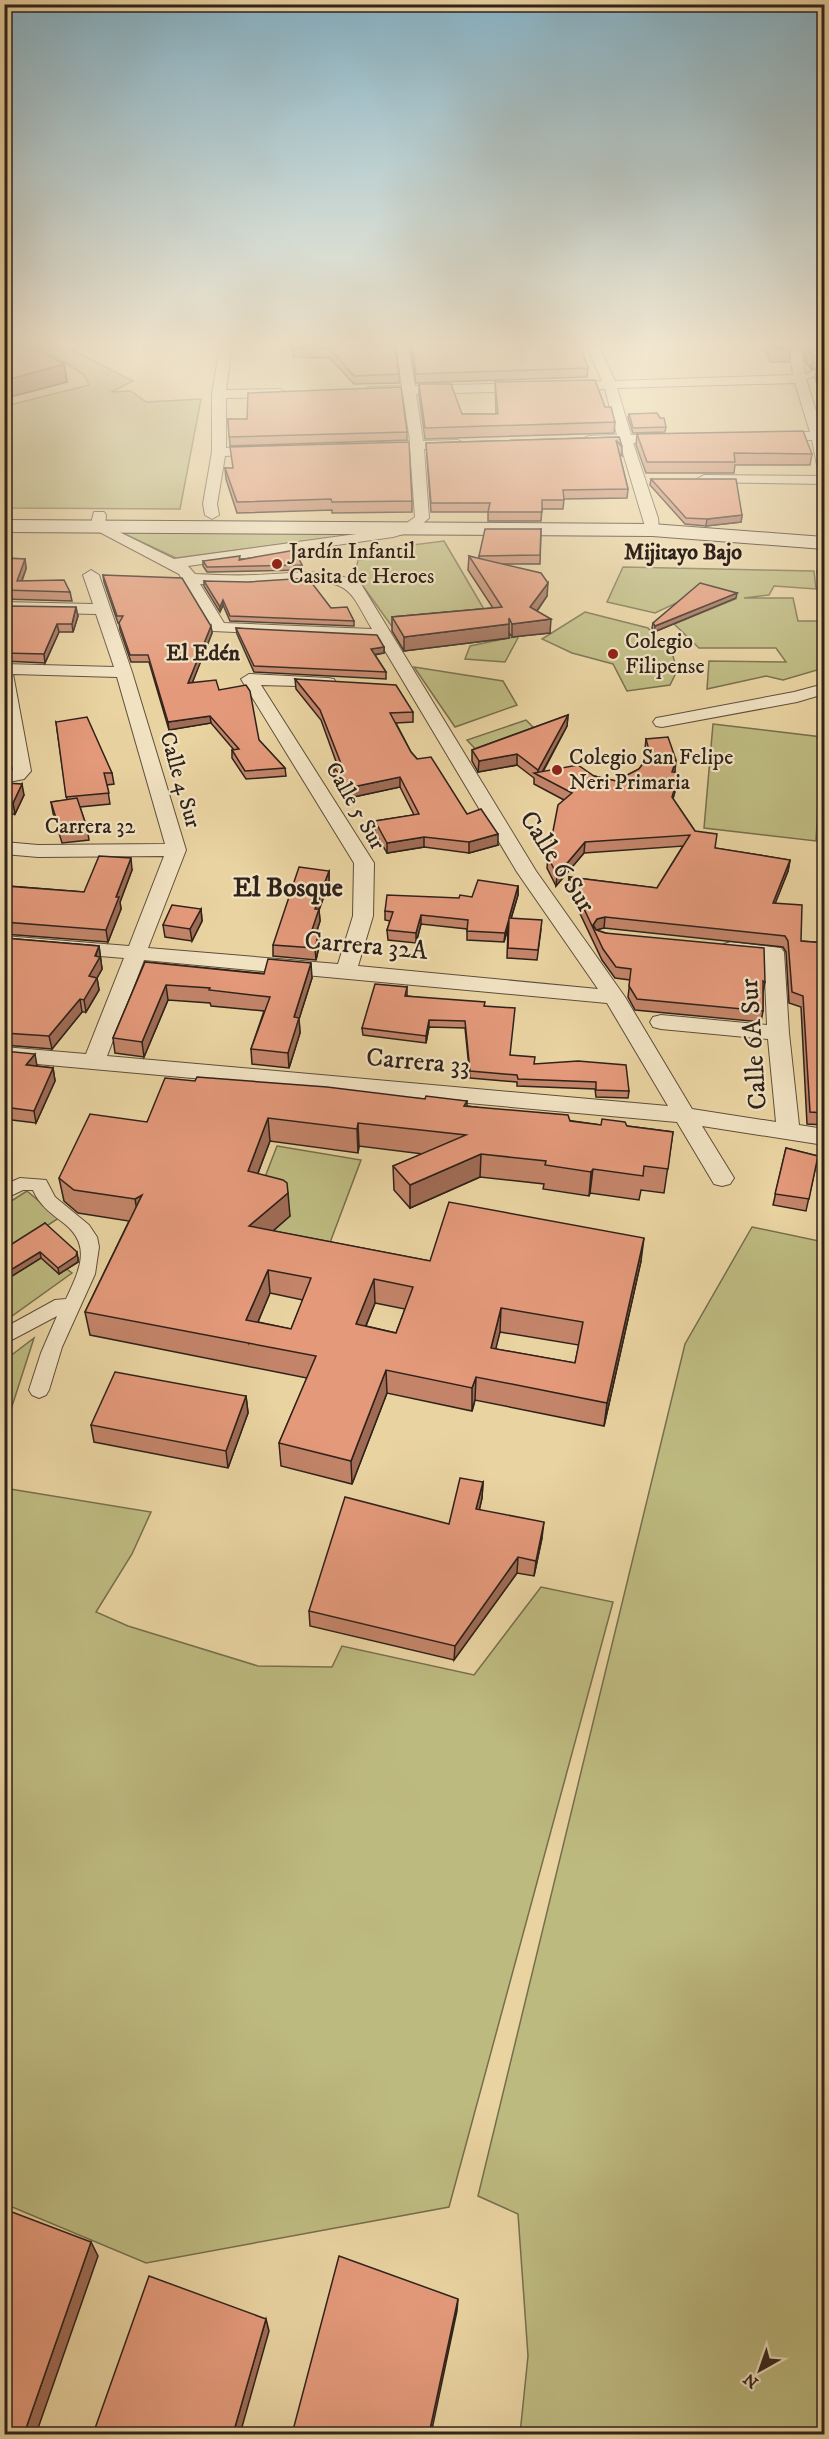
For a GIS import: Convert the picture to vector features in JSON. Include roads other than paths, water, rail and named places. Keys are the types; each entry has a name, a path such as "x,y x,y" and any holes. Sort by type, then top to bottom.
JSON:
{"main road":[{"path":"4,514 98,521 652,524 825,530"},
{"path":"4,526 212,515 416,524"},
{"path":"652,524 825,543"}],"street":[{"path":"212,515 210,504 218,460"},
{"path":"173,564 366,538 416,524 417,460"},
{"path":"635,460 645,479 652,524"},
{"path":"686,479 825,480"},
{"path":"98,521 185,571 219,628 381,634"},
{"name":"Calle 4 Sur","path":"91,575 124,672 176,850 94,1062"},
{"name":"Calle 6 Sur","path":"191,579 248,580 322,577 342,580 355,586 381,634 417,688 527,872 614,997 722,1179"},
{"path":"4,606 101,609"},
{"path":"4,778 18,776 22,771 4,671 124,672"},
{"name":"Calle 5 Sur","path":"346,971 363,916 364,863 249,679 350,684"},
{"path":"395,687 417,688"},
{"path":"662,722 797,698 825,688"},
{"name":"Carrera 32","path":"4,848 38,851 176,850"},
{"name":"Carrera 32A","path":"4,942 346,971 614,997"},
{"name":"Calle 6A Sur","path":"706,946 774,952 778,1034 788,1132"},
{"path":"661,1022 778,1034"},
{"name":"Carrera 33","path":"4,1054 684,1115 825,1137"},
{"path":"4,1193 20,1184 40,1184 42,1195 75,1222 87,1236 92,1250 76,1300 54,1343 39,1390"},
{"path":"4,1337 62,1305 67,1317"}],"place":[{"name":"Jardín Infantil Casita de Heroes","path":"277,564"},
{"name":"Colegio Filipense","path":"613,654"},
{"name":"Colegio San Felipe Neri Primaria","path":"557,770"}],"district":[{"name":"Mijitayo Bajo","path":"683,552"},
{"name":"El Edén","path":"203,653"},
{"name":"El Bosque","path":"288,888"}]}
